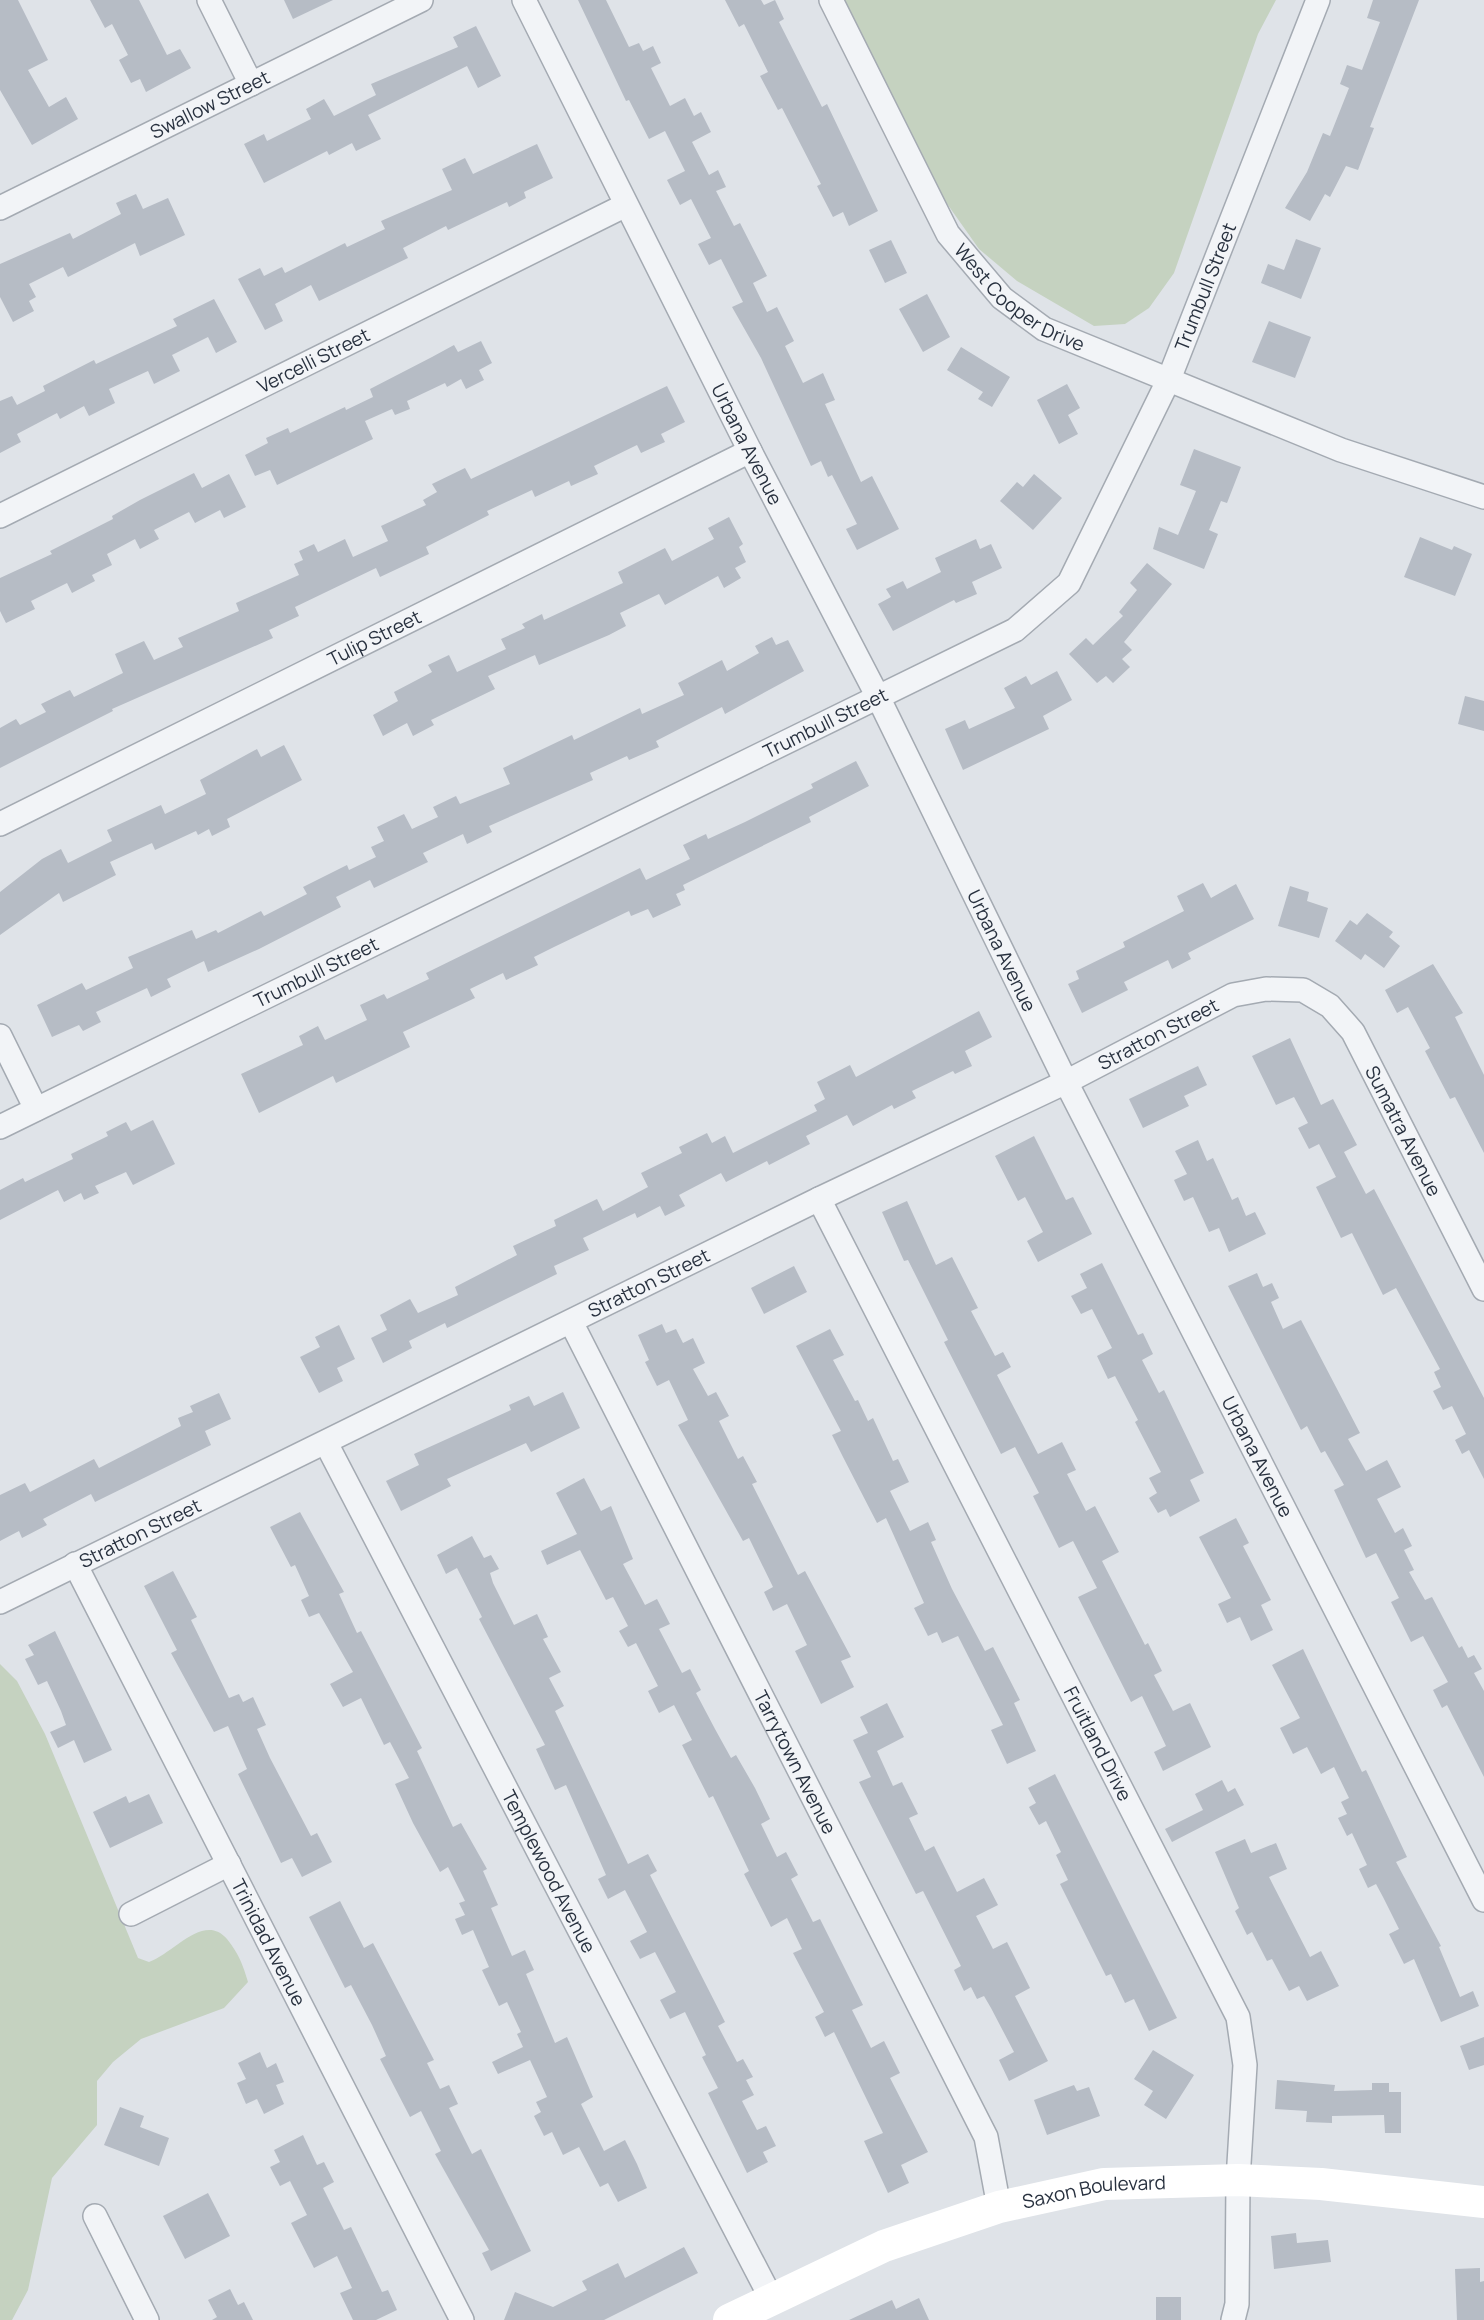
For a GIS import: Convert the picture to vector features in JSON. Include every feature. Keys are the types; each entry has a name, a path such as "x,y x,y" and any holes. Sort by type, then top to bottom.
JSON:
{"main road":[{"name":"Saxon Boulevard","path":"729,2320 884,2246 999,2207 1104,2184 1238,2180 1321,2185 1484,2202"}],"street":[{"path":"209,0 251,84"},
{"name":"Swallow Street","path":"0,208 421,0"},
{"name":"Urbana Avenue","path":"524,0 750,451 879,699 1066,1083 1484,1900"},
{"name":"West Cooper Drive","path":"831,0 948,234 1002,298 1044,329 1341,450 1484,496"},
{"name":"Trumbull Street","path":"0,1127 879,699 1015,630 1069,583 1169,379 1318,0"},
{"name":"Vercelli Street","path":"0,516 626,205"},
{"name":"Tulip Street","path":"0,824 750,451"},
{"name":"Stratton Street","path":"0,1602 819,1199 1066,1083 1233,995 1266,989 1303,990"},
{"name":"Sumatra Avenue","path":"1303,990 1330,1006 1353,1032 1484,1289"},
{"path":"0,1036 36,1109"},
{"name":"Fruitland Drive","path":"819,1199 1238,2017 1245,2065 1238,2180 1237,2304 1233,2320"},
{"name":"Tarrytown Avenue","path":"571,1322 986,2137 999,2207"},
{"name":"Templewood Avenue","path":"326,1443 772,2300"},
{"name":"Trinidad Avenue","path":"75,1564 462,2320"},
{"path":"131,1914 229,1864"},
{"path":"95,2216 147,2320"}],"green space":[{"path":"840,0 1276,0 1258,34 1174,273 1149,308 1125,324 1094,326 1017,281 979,249 931,181"},
{"path":"0,1664 17,1681 45,1734 138,1958 149,1962 189,1937 209,1930 218,1932 227,1939 235,1950 248,1982 224,2008 141,2039 113,2062 97,2081 97,2125 52,2178 28,2290 12,2320 0,2320"}],"building":[{"path":"0,0 18,0 48,60 28,70 49,107 66,97 78,119 32,145 0,90"},
{"path":"90,0 139,0 167,55 180,49 191,68 146,92 140,79 131,83 119,60 128,55 112,24 105,28"},
{"path":"284,0 333,0 293,19"},
{"path":"578,0 606,0 629,47 639,43 643,51 653,46 661,63 651,68 670,106 685,98 694,116 701,112 711,132 692,142 709,175 718,170 726,187 716,191 734,226 740,223 767,276 753,283 767,312 777,307 794,341 785,346 803,383 823,373 835,400 825,404 861,482 872,476 899,529 857,550 846,529 857,524 832,475 828,477 821,461 811,466 761,358 732,307 743,302 721,259 709,265 698,244 711,238 691,199 680,205 667,180 685,171 665,131 649,139 629,100 626,101"},
{"path":"725,0 761,0 764,5 775,0 784,19 779,22 822,107 827,104 878,211 849,226 843,212 833,217 817,186 821,184 782,108 778,110 760,76 768,72 744,24 739,27"},
{"path":"1373,0 1419,0 1370,127 1374,128 1358,170 1346,166 1330,197 1325,194 1310,221 1285,208 1307,172 1323,133 1330,136 1349,88 1340,84 1347,65 1362,70 1380,22 1367,18"},
{"path":"476,26 501,76 478,88 467,66 368,115 381,139 356,151 352,143 329,155 327,151 264,183 244,144 264,134 267,141 311,119 306,109 324,99 334,116 376,95 371,84 458,47 453,37"},
{"path":"537,144 553,178 524,192 526,198 509,207 507,202 448,230 446,226 403,248 408,258 319,301 311,285 275,304 283,321 265,330 238,279 260,268 264,276 282,267 285,273 345,243 347,247 385,229 381,221 452,190 442,169 465,158 473,174"},
{"path":"136,194 143,209 168,198 185,235 140,256 135,243 68,277 63,267 29,284 36,297 29,301 34,311 13,322 0,297 0,264 70,233 73,239 121,214 116,203"},
{"path":"1296,239 1321,248 1301,299 1261,283 1268,264 1284,270"},
{"path":"891,240 907,273 885,283 869,250"},
{"path":"927,294 950,337 923,352 899,309"},
{"path":"214,299 237,342 216,353 208,337 172,355 180,371 154,384 148,371 109,389 115,403 89,416 84,406 60,419 57,413 17,434 21,442 0,453 0,401 12,396 17,405 45,391 43,386 94,360 96,364 177,326 173,319"},
{"path":"1269,321 1311,337 1295,378 1252,362"},
{"path":"481,341 492,363 479,370 484,380 466,389 461,379 447,387 445,383 407,401 410,409 395,415 392,409 365,421 373,439 277,485 270,470 255,476 245,455 268,443 266,438 288,428 290,433 373,397 370,389 454,345 458,352"},
{"path":"961,347 1010,377 992,407 978,399 983,392 947,370"},
{"path":"1067,384 1080,408 1068,415 1078,434 1059,444 1037,400"},
{"path":"667,386 685,422 661,434 665,442 641,453 637,445 594,466 598,474 571,486 569,481 535,497 532,490 487,511 489,515 426,547 429,554 380,577 376,568 295,607 299,616 269,630 273,638 112,709 113,711 0,768 0,728 16,719 20,725 46,712 41,704 70,690 74,697 123,673 115,654 144,641 154,660 183,647 178,638 239,611 236,603 299,575 294,564 303,560 299,551 314,544 318,552 345,539 353,557 388,541 381,526 426,505 423,500 437,492 432,484 465,468 471,479"},
{"path":"1194,449 1241,467 1227,503 1221,501 1209,530 1218,534 1204,569 1153,549 1159,527 1178,535 1196,491 1180,485"},
{"path":"194,473 202,488 229,474 246,507 224,518 220,510 195,523 189,512 154,530 159,539 140,549 135,539 107,554 112,565 92,575 95,581 72,593 67,583 31,601 35,609 6,623 0,611 0,578 52,554 50,551"},
{"path":"1034,474 1062,498 1033,530 1000,501 1017,482 1023,487"},
{"path":"729,517 743,544 739,547 746,562 735,568 741,578 724,588 718,576 665,605 659,594 620,613 626,626 609,635 539,665 535,655 488,676 495,689 431,720 434,725 413,736 407,723 383,736 373,715 398,701 394,692 432,672 428,665 449,655 457,672 506,649 501,639 525,628 522,624 542,614 544,620 623,583 618,572 665,548 672,561 714,539 708,528"},
{"path":"1420,537 1452,550 1454,546 1472,554 1455,596 1404,577"},
{"path":"976,539 980,549 991,544 1002,568 972,582 977,594 956,603 954,600 893,631 878,604 891,597 886,589 903,581 907,589 941,572 935,558"},
{"path":"1147,563 1172,584 1124,642 1132,650 1122,659 1130,667 1113,683 1106,676 1097,683 1069,654 1086,638 1093,645 1123,616 1119,612 1137,590 1130,583"},
{"path":"772,637 776,645 788,640 804,671 725,714 722,707 656,741 659,747 629,760 627,756 590,773 593,780 489,826 492,832 467,844 463,834 423,853 428,862 374,888 370,880 336,897 341,907 259,949 208,972 204,961 167,979 171,987 151,997 147,988 96,1012 101,1022 83,1031 79,1025 52,1037 37,1005 82,983 86,990 133,968 128,957 192,930 196,939 216,930 218,933 261,911 264,916 307,894 303,887 347,865 349,870 376,857 371,847 384,841 377,827 404,814 412,829 438,817 433,807 456,796 460,804 510,784 503,768 572,735 574,740 640,708 642,714 684,695 678,683 722,660 727,671 759,653 755,646"},
{"path":"1057,671 1072,700 1043,716 1049,729 963,770 945,729 965,720 969,729 1015,708 1004,688 1026,676 1031,685"},
{"path":"1465,696 1484,701 1484,731 1458,724"},
{"path":"284,745 302,780 227,819 230,827 212,836 209,829 198,835 196,831 155,850 152,843 110,862 116,875 63,902 59,893 0,935 0,892 42,859 61,849 68,863 112,841 107,830 161,805 165,814 206,794 200,780 257,749 261,757"},
{"path":"856,761 869,786 809,817 811,822 683,885 685,890 676,894 681,905 653,918 648,909 631,916 629,911 554,947 534,957 538,965 506,980 503,973 470,989 475,998 403,1032 410,1047 336,1083 333,1076 259,1113 241,1074 303,1045 299,1036 318,1026 325,1040 367,1020 360,1005 384,994 387,999 429,979 426,973 640,868 646,880 690,859 683,845 706,834 708,839 745,822 813,788 811,784"},
{"path":"1203,883 1211,898 1236,884 1254,919 1188,953 1191,959 1172,969 1168,960 1124,982 1128,990 1082,1013 1068,984 1079,979 1076,971 1125,947 1123,942 1184,911 1177,896"},
{"path":"1290,886 1309,892 1307,901 1328,908 1319,938 1278,926"},
{"path":"1367,913 1393,932 1389,937 1400,946 1384,968 1365,954 1361,960 1335,941 1350,920 1357,925"},
{"path":"1433,964 1463,1013 1455,1017 1484,1075 1484,1153 1455,1097 1450,1099 1425,1051 1430,1048 1408,1007 1397,1013 1385,990"},
{"path":"979,1011 992,1037 965,1051 972,1066 955,1074 953,1071 912,1091 916,1098 894,1109 892,1105 853,1126 847,1115 806,1136 810,1144 769,1165 767,1161 726,1182 721,1173 679,1195 685,1206 665,1216 660,1206 637,1218 635,1213 583,1238 589,1250 554,1266 557,1274 447,1328 445,1323 409,1341 412,1348 383,1363 371,1338 387,1330 380,1315 410,1299 418,1313 458,1295 455,1287 517,1255 513,1246 556,1226 554,1220 597,1199 603,1211 648,1187 641,1173 682,1153 679,1147 707,1133 712,1143 725,1136 733,1153 817,1111 814,1105 825,1099 817,1082 850,1065 856,1077"},
{"path":"1290,1038 1321,1105 1333,1099 1357,1145 1344,1152 1366,1194 1374,1189 1484,1398 1484,1479 1469,1450 1462,1454 1455,1440 1466,1434 1452,1406 1443,1410 1433,1391 1441,1387 1434,1372 1440,1369 1396,1288 1383,1295 1352,1233 1341,1238 1316,1187 1336,1177 1319,1144 1309,1149 1298,1128 1308,1123 1294,1097 1276,1105 1252,1056"},
{"path":"1198,1066 1207,1085 1184,1096 1189,1106 1143,1128 1129,1099"},
{"path":"153,1120 175,1164 133,1185 126,1172 95,1186 99,1193 84,1200 81,1193 64,1202 58,1190 0,1220 0,1190 23,1178 25,1182 73,1159 71,1154 108,1136 106,1132 126,1122 131,1131"},
{"path":"1034,1136 1066,1200 1073,1197 1092,1234 1038,1262 1027,1241 1043,1232 1025,1197 1018,1201 995,1156"},
{"path":"1198,1140 1207,1161 1213,1158 1232,1200 1238,1197 1246,1216 1255,1212 1266,1234 1229,1252 1219,1228 1209,1232 1193,1197 1184,1201 1174,1180 1187,1174 1175,1151"},
{"path":"907,1201 936,1265 952,1257 978,1308 971,1311 995,1356 1003,1352 1011,1367 997,1375 1038,1454 1062,1442 1076,1470 1067,1474 1086,1511 1095,1506 1119,1552 1102,1561 1145,1645 1148,1643 1162,1671 1154,1675 1173,1711 1190,1703 1211,1747 1163,1771 1154,1752 1166,1746 1142,1696 1131,1702 1078,1597 1097,1588 1073,1541 1059,1548 1033,1496 1039,1493 1015,1447 1001,1454 944,1342 948,1340 908,1260 904,1261 882,1212"},
{"path":"1102,1263 1138,1335 1143,1333 1153,1354 1142,1360 1159,1393 1164,1390 1204,1473 1190,1480 1200,1501 1170,1517 1166,1509 1158,1513 1149,1498 1157,1493 1149,1478 1161,1472 1115,1376 1108,1379 1097,1356 1112,1348 1092,1309 1081,1314 1071,1296 1087,1288 1080,1274"},
{"path":"794,1266 807,1292 764,1314 751,1288"},
{"path":"1257,1273 1263,1287 1272,1283 1279,1298 1271,1302 1283,1329 1301,1320 1360,1433 1348,1439 1366,1471 1387,1460 1401,1487 1377,1499 1395,1533 1403,1528 1412,1546 1404,1550 1414,1570 1409,1572 1425,1600 1432,1597 1459,1648 1462,1646 1468,1658 1474,1655 1482,1669 1474,1673 1484,1691 1484,1777 1447,1705 1442,1708 1433,1690 1448,1682 1423,1636 1411,1642 1391,1602 1399,1598 1376,1553 1366,1558 1334,1490 1344,1485 1325,1451 1321,1453 1307,1426 1301,1430 1228,1286"},
{"path":"662,1324 666,1333 676,1329 683,1343 693,1338 705,1363 693,1369 708,1396 716,1392 729,1416 719,1421 738,1459 743,1456 757,1482 752,1484 798,1575 805,1571 851,1657 841,1661 854,1687 821,1704 795,1651 807,1645 787,1604 773,1611 764,1592 773,1587 749,1538 743,1541 678,1425 688,1420 669,1380 657,1386 645,1362 649,1360 638,1335"},
{"path":"339,1325 355,1359 337,1368 343,1381 319,1393 300,1357 320,1347 315,1337"},
{"path":"830,1329 844,1355 833,1360 868,1421 873,1418 893,1461 898,1459 909,1482 890,1491 910,1531 928,1522 936,1540 931,1542 952,1589 985,1651 993,1647 1020,1700 1014,1703 1036,1751 1007,1764 991,1730 1003,1725 958,1636 942,1643 937,1632 928,1636 914,1608 924,1603 886,1518 877,1523 832,1435 841,1431 796,1346"},
{"path":"563,1392 580,1428 531,1452 526,1443 447,1479 451,1486 401,1511 386,1481 419,1465 414,1454 511,1410 509,1405 529,1396 534,1406"},
{"path":"219,1393 231,1419 205,1431 211,1445 95,1502 91,1494 43,1519 47,1525 22,1538 19,1531 0,1541 0,1495 25,1483 30,1492 94,1459 99,1468 181,1426 178,1418 193,1412 190,1406"},
{"path":"584,1478 601,1511 611,1506 633,1559 623,1564 645,1605 657,1599 670,1624 659,1629 682,1673 690,1669 701,1690 696,1693 715,1729 731,1758 736,1755 755,1788 770,1819 761,1824 777,1857 786,1852 798,1875 791,1879 813,1922 820,1919 863,2005 852,2010 871,2048 884,2041 900,2073 890,2078 928,2152 901,2165 909,2183 888,2193 864,2141 883,2133 834,2032 825,2037 815,2017 824,2012 793,1953 802,1949 787,1918 771,1927 744,1874 749,1871 713,1796 709,1798 682,1745 692,1740 674,1705 659,1713 648,1691 658,1686 636,1643 628,1647 619,1631 628,1626 613,1597 606,1600 580,1550 547,1565 541,1551 577,1534 556,1493"},
{"path":"300,1512 344,1592 339,1594 357,1633 361,1631 422,1748 417,1751 453,1827 461,1823 487,1869 483,1871 498,1905 491,1908 512,1956 525,1950 534,1970 526,1974 555,2043 567,2037 593,2097 581,2104 604,2151 625,2140 647,2188 618,2202 608,2183 600,2187 579,2147 563,2155 552,2132 544,2136 534,2116 541,2112 536,2102 547,2097 530,2060 498,2074 492,2062 523,2047 517,2034 521,2032 507,2002 499,2006 482,1970 489,1967 473,1930 462,1935 455,1919 465,1915 459,1903 465,1901 448,1867 440,1872 413,1823 395,1784 409,1778 390,1742 384,1745 361,1698 343,1707 330,1684 353,1672 319,1613 309,1617 301,1600 309,1596 295,1565 291,1567 270,1527"},
{"path":"1236,1518 1249,1543 1243,1546 1271,1600 1261,1605 1273,1630 1251,1641 1240,1617 1227,1623 1218,1604 1231,1598 1199,1537"},
{"path":"472,1536 484,1558 491,1555 499,1569 490,1573 514,1625 537,1614 548,1637 543,1639 561,1672 549,1678 564,1706 555,1711 628,1864 648,1854 657,1871 650,1875 725,2022 718,2026 737,2062 743,2059 753,2077 746,2080 754,2095 742,2101 757,2130 766,2126 776,2146 763,2152 768,2162 747,2173 708,2093 718,2088 702,2057 706,2055 685,2012 670,2019 660,2000 676,1992 655,1952 640,1959 630,1941 647,1932 625,1890 608,1899 598,1879 606,1875 566,1785 555,1790 536,1749 545,1745 479,1619 482,1617 457,1568 446,1574 437,1555"},
{"path":"173,1571 197,1617 191,1620 229,1698 239,1694 243,1702 253,1697 266,1725 257,1729 270,1758 311,1836 317,1833 332,1862 302,1877 292,1858 281,1863 238,1774 247,1769 228,1726 214,1732 171,1653 177,1650 144,1586"},
{"path":"55,1631 112,1750 84,1763 74,1740 58,1748 50,1732 66,1725 61,1711 47,1681 38,1685 25,1659 34,1655 28,1645"},
{"path":"1303,1649 1362,1772 1366,1770 1407,1857 1396,1862 1441,1946 1439,1947 1460,1997 1473,1991 1479,2006 1441,2022 1414,1959 1404,1964 1389,1934 1399,1929 1383,1897 1376,1884 1368,1888 1359,1869 1367,1865 1352,1833 1347,1836 1338,1818 1347,1814 1341,1802 1349,1798 1334,1767 1321,1774 1307,1747 1293,1754 1280,1728 1300,1718 1272,1665"},
{"path":"887,1703 904,1737 877,1751 893,1786 902,1782 918,1814 909,1818 925,1851 934,1846 957,1892 984,1878 998,1905 976,1916 993,1949 1007,1942 1030,1988 1015,1996 1048,2061 1009,2081 999,2060 1014,2052 984,1996 977,1999 971,1987 964,1991 954,1970 961,1966 923,1891 916,1894 859,1782 871,1777 853,1740 868,1733 860,1717"},
{"path":"1055,1774 1177,2018 1149,2031 1134,1999 1125,2003 1111,1974 1106,1976 1060,1884 1068,1880 1056,1855 1061,1852 1046,1821 1039,1825 1029,1807 1036,1803 1028,1788"},
{"path":"1222,1780 1228,1792 1235,1788 1244,1805 1172,1842 1165,1829 1203,1810 1195,1794"},
{"path":"149,1794 163,1823 110,1848 93,1812 126,1796 129,1803"},
{"path":"1245,1839 1251,1853 1276,1843 1287,1869 1269,1877 1310,1957 1321,1951 1339,1986 1307,2001 1299,1986 1289,1991 1272,1959 1267,1961 1252,1932 1247,1935 1235,1911 1239,1908 1215,1852"},
{"path":"340,1901 364,1948 373,1943 434,2060 427,2063 440,2089 449,2085 458,2104 449,2108 472,2154 481,2149 531,2251 491,2271 482,2253 489,2250 435,2154 441,2151 421,2111 410,2117 380,2059 386,2056 372,2025 351,1985 345,1988 309,1917"},
{"path":"1484,2037 1484,2065 1469,2070 1460,2046"},
{"path":"1153,2050 1194,2075 1166,2119 1144,2105 1153,2091 1134,2079"},
{"path":"260,2052 267,2068 276,2063 284,2082 276,2085 284,2104 264,2114 257,2099 246,2104 237,2083 246,2079 238,2063"},
{"path":"1277,2080 1335,2085 1334,2091 1372,2090 1372,2083 1389,2083 1389,2092 1401,2092 1401,2133 1385,2133 1384,2115 1332,2116 1332,2123 1306,2122 1307,2111 1275,2109"},
{"path":"1074,2085 1077,2091 1089,2087 1100,2116 1047,2135 1034,2100"},
{"path":"120,2107 144,2116 140,2127 169,2138 159,2166 104,2145"},
{"path":"303,2135 317,2165 324,2162 334,2182 323,2188 344,2230 351,2227 382,2292 388,2290 397,2310 376,2320 353,2320 340,2293 352,2288 337,2256 314,2268 291,2223 307,2215 290,2181 280,2186 270,2167 280,2162 274,2150"},
{"path":"208,2193 230,2236 185,2259 163,2216"},
{"path":"1296,2233 1297,2243 1328,2240 1331,2262 1274,2269 1271,2236"},
{"path":"684,2247 698,2273 604,2320 504,2320 515,2292 553,2307 587,2290 582,2281 618,2263 625,2278"},
{"path":"1480,2268 1480,2282 1484,2281 1484,2320 1457,2320 1455,2269"},
{"path":"230,2289 238,2305 244,2302 253,2320 212,2320 217,2317 208,2300"},
{"path":"1156,2297 1181,2297 1181,2320 1156,2320"},
{"path":"919,2298 929,2320 849,2320 892,2300 896,2309"}]}
